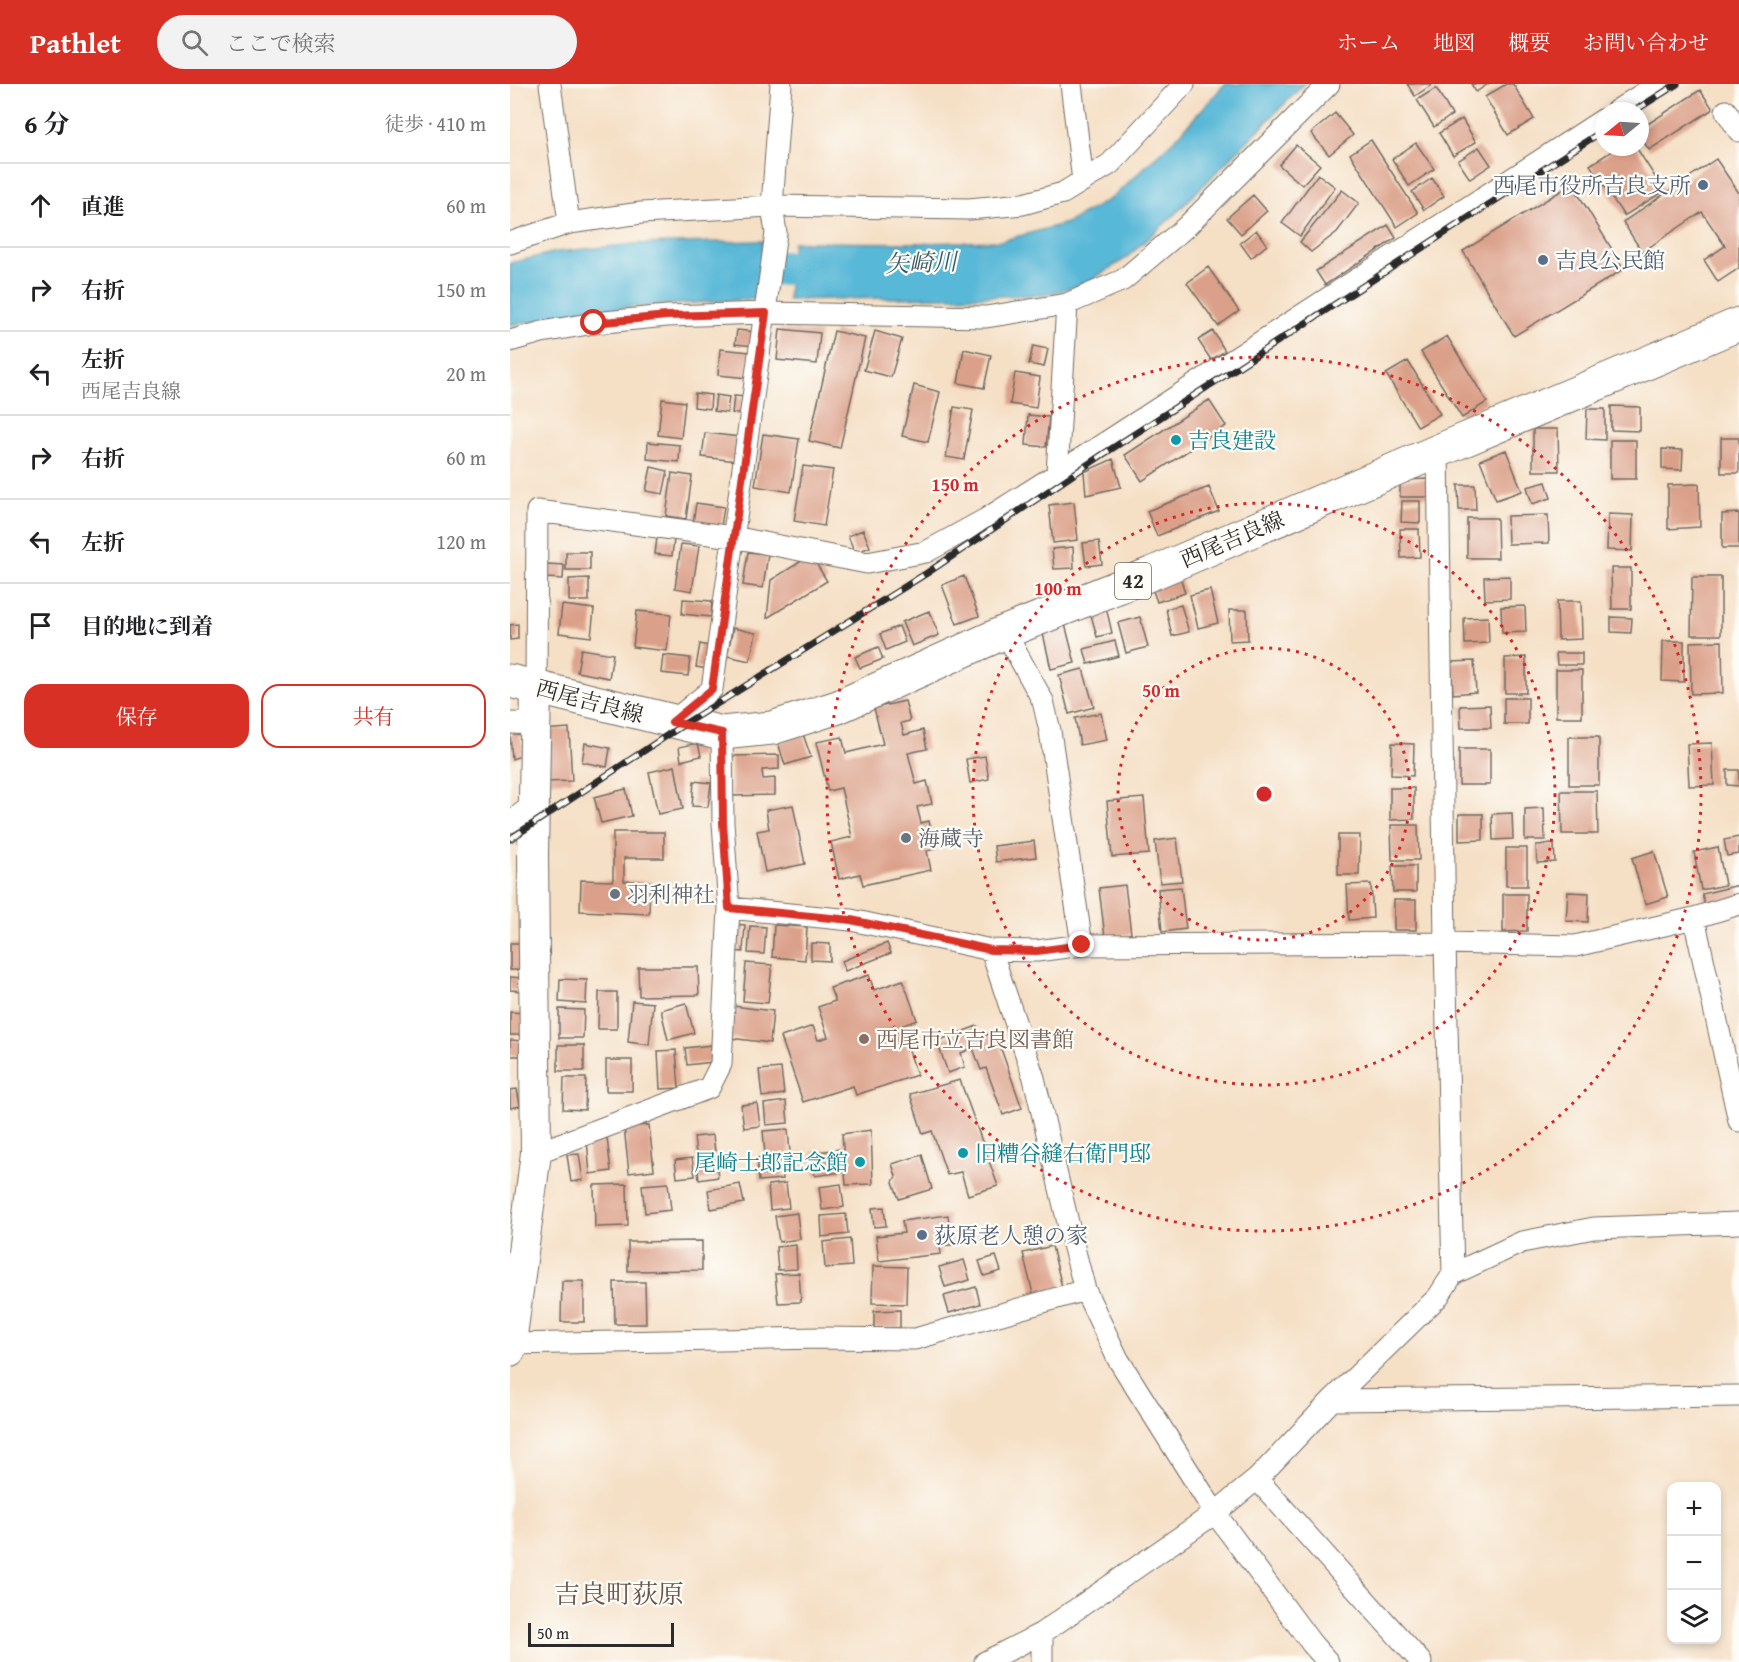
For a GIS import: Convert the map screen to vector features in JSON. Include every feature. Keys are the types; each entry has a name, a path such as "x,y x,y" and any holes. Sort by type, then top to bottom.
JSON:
{"main road":[{"name":"西尾吉良線","path":"523,683 722,733 772,728 838,707 1005,632 1153,573 1739,324"},
{"path":"510,1346 536,1154 522,814 523,683"}],"street":[{"path":"550,84 569,223"},
{"path":"672,722 712,689 776,233 772,206 781,84"},
{"path":"1071,84 1083,181"},
{"path":"510,243 569,223 641,213 772,206 969,209 1023,204 1046,199 1063,193 1110,164 1185,84"},
{"path":"510,341 542,332 594,323 767,305 986,317 1067,304 1123,280 1187,226 1329,84"},
{"path":"1630,102 1658,84"},
{"path":"1726,111 1739,131"},
{"path":"523,683 537,511 733,537 867,563 926,552 944,544 1057,474 1595,125"},
{"path":"1057,474 1067,304"},
{"path":"1438,451 1445,943 1453,1275"},
{"path":"1005,632 1043,701 1050,731 1082,945"},
{"path":"536,1154 709,1088 721,1064 729,908 723,823 722,733"},
{"path":"729,908 851,920 991,950 1037,951 1082,945 1445,943 1575,946 1694,918 1739,904"},
{"path":"1694,918 1739,1121"},
{"path":"991,950 1034,1078 1085,1290 1118,1359 1215,1513 1311,1644 1328,1662"},
{"path":"985,1662 1042,1633 1215,1513 1257,1479 1332,1400 1438,1297 1453,1275 1522,1242 1594,1228 1739,1223"},
{"path":"510,1346 820,1338 915,1339 1085,1290"},
{"path":"1332,1400 1739,1396"},
{"path":"1257,1479 1421,1662"},
{"path":"1042,1633 1042,1662"}],"water":[{"path":"1225,84 1304,84 1173,216 1125,259 1085,284 1044,295 788,300 793,242 1001,241 1067,223 1112,198 1177,137"},
{"path":"763,241 756,299 630,307 510,325 510,263 557,252 635,244"}],"building":[{"path":"1407,84 1433,84 1415,96"},
{"path":"1471,84 1488,84 1476,92"},
{"path":"1506,84 1513,84 1534,119 1508,135 1485,97"},
{"path":"1436,88 1452,115 1434,127 1417,100"},
{"path":"1700,90 1713,109 1649,150 1649,123"},
{"path":"1335,113 1353,135 1329,155 1311,133"},
{"path":"1462,119 1476,142 1453,156 1439,133"},
{"path":"1371,140 1418,213 1397,227 1350,154"},
{"path":"1416,143 1434,169 1409,186 1392,159"},
{"path":"1296,145 1320,165 1302,185 1279,165"},
{"path":"1479,147 1491,165 1470,179 1458,161"},
{"path":"1604,156 1642,156 1664,191 1624,216 1590,165"},
{"name":"西尾市役所吉良支所","path":"1716,159 1739,193 1739,268 1718,282 1704,260 1725,246 1702,212 1642,252 1623,222"},
{"path":"1318,174 1335,187 1300,236 1282,223"},
{"path":"1432,178 1444,196 1424,210 1412,192"},
{"name":"吉良公民館","path":"1572,184 1624,269 1514,336 1463,251"},
{"path":"1342,190 1359,203 1337,232 1311,252 1300,242"},
{"path":"1253,195 1267,211 1241,234 1227,218"},
{"path":"1388,225 1396,238 1325,285 1316,271"},
{"path":"1256,230 1267,245 1251,258 1240,243"},
{"path":"1208,267 1239,311 1218,326 1187,283"},
{"path":"780,329 820,333 817,364 777,360"},
{"path":"737,330 756,332 754,346 735,344"},
{"path":"834,331 865,338 840,448 809,441"},
{"path":"875,331 902,339 891,377 864,370"},
{"path":"1213,331 1225,351 1211,360 1198,340"},
{"path":"1447,336 1487,402 1462,418 1421,352"},
{"path":"1033,346 1048,349 1044,367 1029,364"},
{"path":"720,349 750,352 748,378 718,375"},
{"path":"964,349 991,355 984,388 958,383"},
{"path":"1408,361 1440,414 1418,427 1386,374"},
{"path":"1015,373 1040,377 1036,408 1010,404"},
{"path":"914,385 940,392 928,442 902,436"},
{"path":"695,393 711,395 710,409 694,407"},
{"path":"716,395 729,397 727,413 714,411"},
{"path":"734,396 747,397 745,415 732,413"},
{"path":"662,399 685,402 681,438 658,435"},
{"name":"吉良建設","path":"1209,400 1226,426 1142,481 1125,455"},
{"path":"1611,406 1640,407 1640,431 1611,430"},
{"path":"954,407 973,410 964,460 946,457"},
{"path":"1587,409 1605,409 1605,440 1586,439"},
{"path":"1028,415 1049,417 1046,447 1026,445"},
{"path":"1533,429 1558,429 1559,471 1533,471"},
{"path":"705,433 740,437 737,461 702,457"},
{"path":"763,434 799,439 791,492 755,486"},
{"path":"1721,438 1739,438 1739,473 1721,473"},
{"path":"1610,440 1636,440 1636,479 1610,479"},
{"path":"648,442 680,445 679,462 647,459"},
{"path":"1662,449 1683,450 1682,470 1662,469"},
{"path":"1506,450 1522,491 1496,500 1480,460"},
{"path":"1113,459 1121,487 1086,495 1084,472"},
{"path":"803,466 833,470 824,526 794,521"},
{"path":"651,467 668,471 663,494 646,491"},
{"path":"672,473 692,476 686,519 666,516"},
{"path":"1430,479 1430,497 1400,497 1400,480"},
{"path":"1546,482 1551,498 1532,504 1527,487"},
{"path":"1699,484 1700,527 1668,529 1668,485"},
{"path":"1458,485 1475,485 1476,510 1459,510"},
{"path":"1209,487 1219,511 1157,536 1147,511"},
{"path":"1402,501 1420,501 1420,523 1401,522"},
{"path":"1074,502 1078,540 1053,543 1049,505"},
{"path":"696,503 724,507 721,527 693,523"},
{"path":"1739,513 1739,548 1722,548 1722,514"},
{"path":"1608,514 1633,515 1632,551 1607,550"},
{"path":"1548,515 1549,543 1508,544 1507,516"},
{"path":"1467,518 1497,518 1498,558 1467,558"},
{"path":"1400,529 1419,529 1420,557 1401,558"},
{"path":"863,530 870,547 855,553 848,536"},
{"path":"657,538 674,539 672,556 655,554"},
{"path":"1099,541 1102,564 1086,566 1083,543"},
{"path":"681,544 699,546 692,591 675,588"},
{"path":"1073,547 1074,568 1054,569 1052,549"},
{"path":"566,552 590,552 590,570 566,570"},
{"path":"748,552 768,554 763,588 743,585"},
{"path":"811,555 827,581 767,618 771,580"},
{"path":"547,564 564,565 563,579 546,578"},
{"path":"1611,568 1631,568 1631,609 1612,609"},
{"path":"964,576 979,616 957,624 942,585"},
{"path":"1180,576 1185,593 1157,602 1151,585"},
{"path":"1510,576 1510,599 1485,600 1484,577"},
{"path":"1692,577 1721,577 1721,635 1691,635"},
{"path":"589,578 589,601 569,601 569,579"},
{"path":"1210,590 1218,623 1198,628 1190,595"},
{"path":"683,599 712,601 711,617 682,614"},
{"path":"1557,601 1581,601 1582,639 1558,640"},
{"path":"562,605 594,609 591,637 559,633"},
{"path":"1181,605 1189,632 1172,636 1166,609"},
{"path":"1525,606 1526,632 1502,633 1501,607"},
{"path":"1106,607 1112,633 1097,637 1090,611"},
{"path":"1229,610 1247,610 1248,640 1230,641"},
{"path":"637,611 671,614 667,651 633,647"},
{"path":"929,611 939,635 912,646 902,622"},
{"path":"1140,617 1148,647 1126,653 1118,623"},
{"path":"1488,617 1489,643 1465,644 1464,618"},
{"path":"1611,617 1632,618 1631,633 1611,632"},
{"path":"518,624 518,639 510,640 510,625"},
{"path":"1065,624 1075,663 1051,669 1042,629"},
{"path":"899,626 905,642 886,650 880,634"},
{"path":"733,628 756,633 750,661 727,656"},
{"path":"1115,641 1119,656 1088,664 1084,649"},
{"path":"1663,641 1684,641 1684,682 1662,681"},
{"path":"1722,641 1723,693 1691,694 1690,642"},
{"path":"700,644 713,647 709,669 696,667"},
{"path":"878,647 883,659 860,668 855,657"},
{"path":"581,649 613,654 609,678 577,672"},
{"path":"1556,653 1582,653 1582,665 1557,665"},
{"path":"663,655 690,658 688,676 661,673"},
{"path":"1526,657 1526,693 1505,693 1505,658"},
{"path":"1474,661 1476,692 1453,694 1451,662"},
{"path":"1083,669 1094,707 1069,714 1059,675"},
{"path":"1556,670 1582,670 1582,717 1556,717"},
{"path":"1504,698 1528,698 1528,724 1504,724"},
{"name":"海蔵寺","path":"905,701 910,721 901,723 904,735 923,730 927,749 908,753 916,784 927,781 932,804 917,807 921,823 929,821 935,849 927,851 931,870 863,885 860,874 839,879 831,842 852,837 841,788 828,791 816,742 842,737 846,753 883,744 874,708"},
{"path":"1490,705 1491,728 1461,728 1460,706"},
{"path":"1101,713 1107,740 1080,745 1075,718"},
{"path":"569,728 572,781 544,782 542,730"},
{"path":"518,731 526,754 512,759 510,734"},
{"path":"803,734 811,757 785,765 778,743"},
{"path":"1569,737 1599,737 1599,785 1569,785"},
{"path":"585,743 610,748 607,767 582,762"},
{"path":"698,743 701,756 681,761 679,747"},
{"path":"1392,743 1414,744 1413,776 1391,775"},
{"path":"1712,743 1714,785 1689,786 1687,744"},
{"path":"1459,749 1490,749 1490,785 1459,785"},
{"path":"779,755 779,769 762,770 763,779 775,778 775,795 732,796 731,756"},
{"path":"985,756 989,779 970,783 966,759"},
{"path":"675,766 683,809 658,814 649,772"},
{"path":"1727,770 1739,770 1739,786 1727,785"},
{"path":"694,781 711,783 708,807 692,806"},
{"path":"1390,788 1414,788 1414,819 1390,820"},
{"path":"626,789 632,816 601,823 594,797"},
{"path":"1561,791 1597,791 1598,834 1562,834"},
{"path":"1144,798 1149,854 1112,857 1107,801"},
{"path":"793,805 805,864 765,872 757,831 769,829 766,810"},
{"path":"1544,808 1545,840 1525,840 1525,809"},
{"path":"1512,813 1513,839 1493,840 1492,814"},
{"path":"1459,814 1483,814 1483,840 1459,841"},
{"path":"1391,825 1418,825 1419,860 1392,860"},
{"path":"613,832 664,832 664,858 624,858 624,881 650,882 649,914 580,911 581,880 613,881"},
{"path":"1338,835 1360,835 1359,875 1338,875"},
{"path":"1739,837 1739,854 1727,856 1724,840"},
{"path":"1177,838 1182,881 1160,883 1155,841"},
{"path":"1034,841 1036,857 996,862 994,846"},
{"path":"1554,844 1555,862 1537,863 1536,845"},
{"path":"1718,847 1725,885 1701,890 1694,852"},
{"path":"1506,848 1527,848 1527,886 1506,886"},
{"path":"1654,851 1668,897 1645,904 1632,858"},
{"path":"1392,866 1416,866 1416,892 1393,892"},
{"path":"1371,884 1373,918 1349,920 1347,885"},
{"path":"1125,885 1131,934 1105,937 1099,888"},
{"path":"1739,885 1739,897 1705,906 1702,894"},
{"path":"1181,887 1186,929 1162,932 1158,889"},
{"path":"1568,892 1589,893 1588,922 1566,921"},
{"path":"1503,894 1527,894 1527,931 1503,932"},
{"path":"1394,900 1416,900 1416,930 1394,930"},
{"path":"732,924 745,925 743,952 730,951"},
{"path":"774,925 807,927 805,960 772,957"},
{"path":"750,926 766,927 764,954 748,953"},
{"path":"510,943 525,943 524,970 510,970"},
{"path":"811,943 830,944 830,961 811,960"},
{"path":"887,943 891,953 845,971 842,961"},
{"path":"746,963 772,965 768,1003 743,1001"},
{"path":"638,967 698,967 699,995 639,996"},
{"name":"西尾市立吉良図書館","path":"869,975 874,990 903,980 917,1020 901,1026 917,1075 856,1095 853,1086 803,1102 781,1037 813,1026 818,1040 828,1037 818,1007 835,1001 830,988"},
{"path":"510,977 523,978 523,991 510,990"},
{"path":"560,979 587,980 586,1004 559,1002"},
{"path":"599,992 617,992 617,1029 598,1029"},
{"path":"632,1001 653,1003 649,1045 628,1042"},
{"path":"686,1003 694,1033 668,1040 661,1010"},
{"path":"733,1006 773,1011 770,1043 730,1038"},
{"path":"559,1009 584,1010 583,1038 559,1038"},
{"path":"510,1012 526,1013 526,1035 510,1035"},
{"path":"977,1026 980,1037 995,1032 1022,1108 1003,1115 986,1068 981,1070 973,1048 961,1053 965,1067 948,1073 937,1041"},
{"path":"510,1040 523,1041 522,1056 510,1056"},
{"path":"558,1045 584,1045 584,1071 558,1071"},
{"path":"711,1045 713,1062 687,1065 685,1048"},
{"path":"676,1050 679,1088 660,1089 658,1051"},
{"path":"606,1060 632,1060 632,1091 606,1091"},
{"path":"781,1068 784,1094 762,1097 759,1070"},
{"path":"564,1078 586,1078 585,1110 563,1109"},
{"name":"旧糟谷縫右衛門邸","path":"960,1080 998,1186 968,1195 961,1172 947,1175 932,1131 923,1134 910,1094"},
{"path":"517,1089 520,1106 510,1108 510,1090"},
{"path":"786,1101 788,1123 766,1125 764,1104"},
{"path":"757,1103 760,1126 744,1128 741,1105"},
{"path":"649,1125 654,1170 629,1173 624,1127"},
{"path":"788,1129 790,1153 765,1155 763,1131"},
{"path":"871,1130 873,1184 846,1185 842,1134"},
{"path":"713,1135 718,1177 699,1180 694,1137"},
{"path":"607,1138 611,1171 590,1174 587,1140"},
{"path":"839,1149 842,1172 815,1176 812,1153"},
{"path":"579,1154 583,1180 571,1182 567,1155"},
{"path":"922,1155 932,1189 899,1199 893,1182 896,1176 892,1164"},
{"path":"781,1156 783,1179 759,1181 757,1158"},
{"path":"692,1158 695,1176 677,1178 675,1160"},
{"path":"668,1183 671,1210 645,1213 642,1185"},
{"path":"786,1183 789,1208 770,1210 768,1185"},
{"path":"627,1184 628,1226 595,1227 594,1185"},
{"path":"740,1184 744,1203 711,1209 708,1190"},
{"path":"841,1184 844,1207 822,1210 819,1187"},
{"path":"884,1207 886,1226 874,1227 872,1208"},
{"path":"797,1213 800,1239 779,1242 775,1216"},
{"path":"846,1214 848,1234 822,1237 821,1216"},
{"path":"948,1215 951,1245 940,1246 941,1254 879,1261 876,1236 904,1233 902,1221"},
{"path":"850,1239 852,1266 825,1268 823,1242"},
{"path":"702,1241 702,1270 628,1271 628,1242"},
{"path":"796,1245 797,1269 778,1270 776,1247"},
{"path":"1052,1246 1062,1287 1033,1294 1023,1253"},
{"path":"996,1256 1001,1271 984,1276 979,1261"},
{"path":"964,1260 970,1280 945,1287 939,1267"},
{"path":"873,1266 907,1267 906,1304 872,1303"},
{"path":"799,1273 801,1302 778,1303 775,1274"},
{"path":"562,1281 584,1281 584,1322 561,1322"},
{"path":"614,1282 645,1282 646,1324 615,1324"},
{"path":"976,1287 980,1304 949,1313 944,1296"},
{"path":"900,1310 900,1328 874,1328 874,1311"}],"waterway":[{"name":"矢崎川","path":"735,269 838,267"}],"railway":[{"path":"1648,102 1677,84"},
{"path":"510,839 686,723 927,573 1102,455 1595,136"}],"place":[{"name":"西尾市役所吉良支所","path":"1703,185"},
{"name":"吉良公民館","path":"1543,260"},
{"name":"吉良建設","path":"1176,440"},
{"name":"海蔵寺","path":"906,838"},
{"name":"羽利神社","path":"615,894"},
{"name":"西尾市立吉良図書館","path":"864,1039"},
{"name":"旧糟谷縫右衛門邸","path":"963,1153"},
{"name":"尾崎士郎記念館","path":"860,1162"},
{"name":"荻原老人憩の家","path":"922,1235"}],"district":[{"name":"吉良町荻原","path":"619,1594"}],"route":[{"path":"594,323 667,316 766,313 712,689 672,722 722,733 723,823 729,908 851,920 991,950 1037,951 1082,945"}]}
